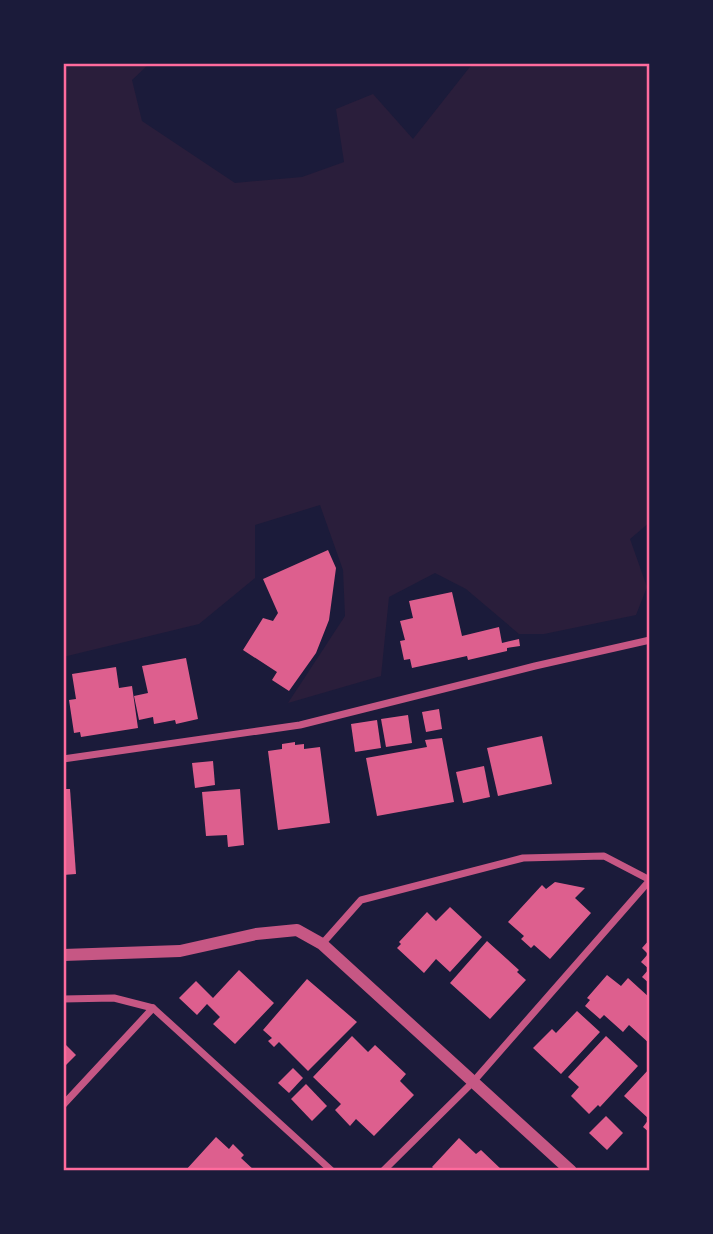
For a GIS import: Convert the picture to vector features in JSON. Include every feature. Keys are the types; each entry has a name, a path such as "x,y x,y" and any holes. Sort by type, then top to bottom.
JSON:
{"street":[{"path":"63,759 300,726 535,666 650,640"},
{"path":"322,944 361,900 523,859 604,856 650,880 473,1082 383,1171"},
{"path":"63,955 180,951 256,934 297,930 322,944 571,1171"},
{"path":"63,999 114,998 153,1009 332,1171"},
{"path":"63,1105 153,1009"}],"shaded area":[{"path":"63,63 150,63 132,80 142,121 235,183 302,177 344,162 336,109 373,94 413,139 473,63 650,63 650,522 630,539 647,587 636,615 544,634 519,634 466,589 435,573 389,597 381,676 288,703 345,616 343,570 320,505 255,525 255,578 199,624 63,657"}],"building":[{"path":"328,550 336,568 329,620 316,653 289,691 272,680 277,672 243,650 263,618 273,621 278,613 263,579"},
{"path":"452,592 462,636 499,627 502,643 519,639 520,646 468,660 467,656 412,668 410,659 404,660 400,641 405,640 400,621 413,618 409,601"},
{"path":"186,658 198,719 176,724 175,720 154,724 153,717 139,720 134,696 148,693 142,666"},
{"path":"116,667 119,688 132,686 138,728 81,737 80,732 74,733 69,700 76,699 72,674"},
{"path":"439,709 442,729 426,732 422,712"},
{"path":"408,715 412,743 386,747 381,719"},
{"path":"377,720 381,748 355,752 351,724"},
{"path":"542,736 552,784 498,796 487,748"},
{"path":"442,738 454,802 377,816 366,758 427,747 425,740"},
{"path":"295,742 295,745 304,744 304,749 320,747 330,823 278,830 268,751 282,749 282,744"},
{"path":"213,761 215,785 195,788 192,763"},
{"path":"484,766 490,797 463,803 456,772"},
{"path":"63,789 70,789 76,874 63,875"},
{"path":"240,789 244,845 228,847 227,835 206,836 202,792"},
{"path":"555,882 585,888 575,898 591,913 550,959 534,945 531,948 521,939 524,936 508,922 542,885 546,889"},
{"path":"450,907 482,937 450,972 436,959 424,973 397,948 401,944 399,942 427,912 436,921"},
{"path":"650,939 650,984 642,977 649,969 641,962 648,954 642,948"},
{"path":"487,941 519,970 517,972 526,980 490,1019 450,983"},
{"path":"239,970 274,1003 235,1044 213,1024 220,1017 207,1004 197,1015 179,998 196,981 213,998"},
{"path":"607,975 621,986 628,978 650,998 650,1044 629,1025 623,1032 604,1015 600,1019 585,1006 590,1000 587,998"},
{"path":"307,979 357,1022 308,1071 279,1042 274,1047 268,1041 272,1038 263,1030"},
{"path":"577,1011 600,1032 561,1074 533,1048 552,1029 556,1033"},
{"path":"352,1036 368,1052 375,1045 406,1074 400,1081 414,1095 374,1136 356,1119 350,1126 335,1110 341,1104 313,1077"},
{"path":"606,1036 638,1066 600,1107 598,1105 589,1114 571,1096 579,1087 568,1077"},
{"path":"63,1042 76,1055 63,1068"},
{"path":"293,1068 303,1078 289,1093 278,1083"},
{"path":"650,1068 650,1133 643,1127 649,1119 624,1096"},
{"path":"306,1084 327,1106 312,1121 291,1099"},
{"path":"606,1116 623,1133 607,1150 589,1133"},
{"path":"216,1137 229,1149 233,1144 244,1155 241,1158 255,1171 185,1171"},
{"path":"459,1138 476,1154 481,1150 503,1171 436,1171 432,1167"}]}
